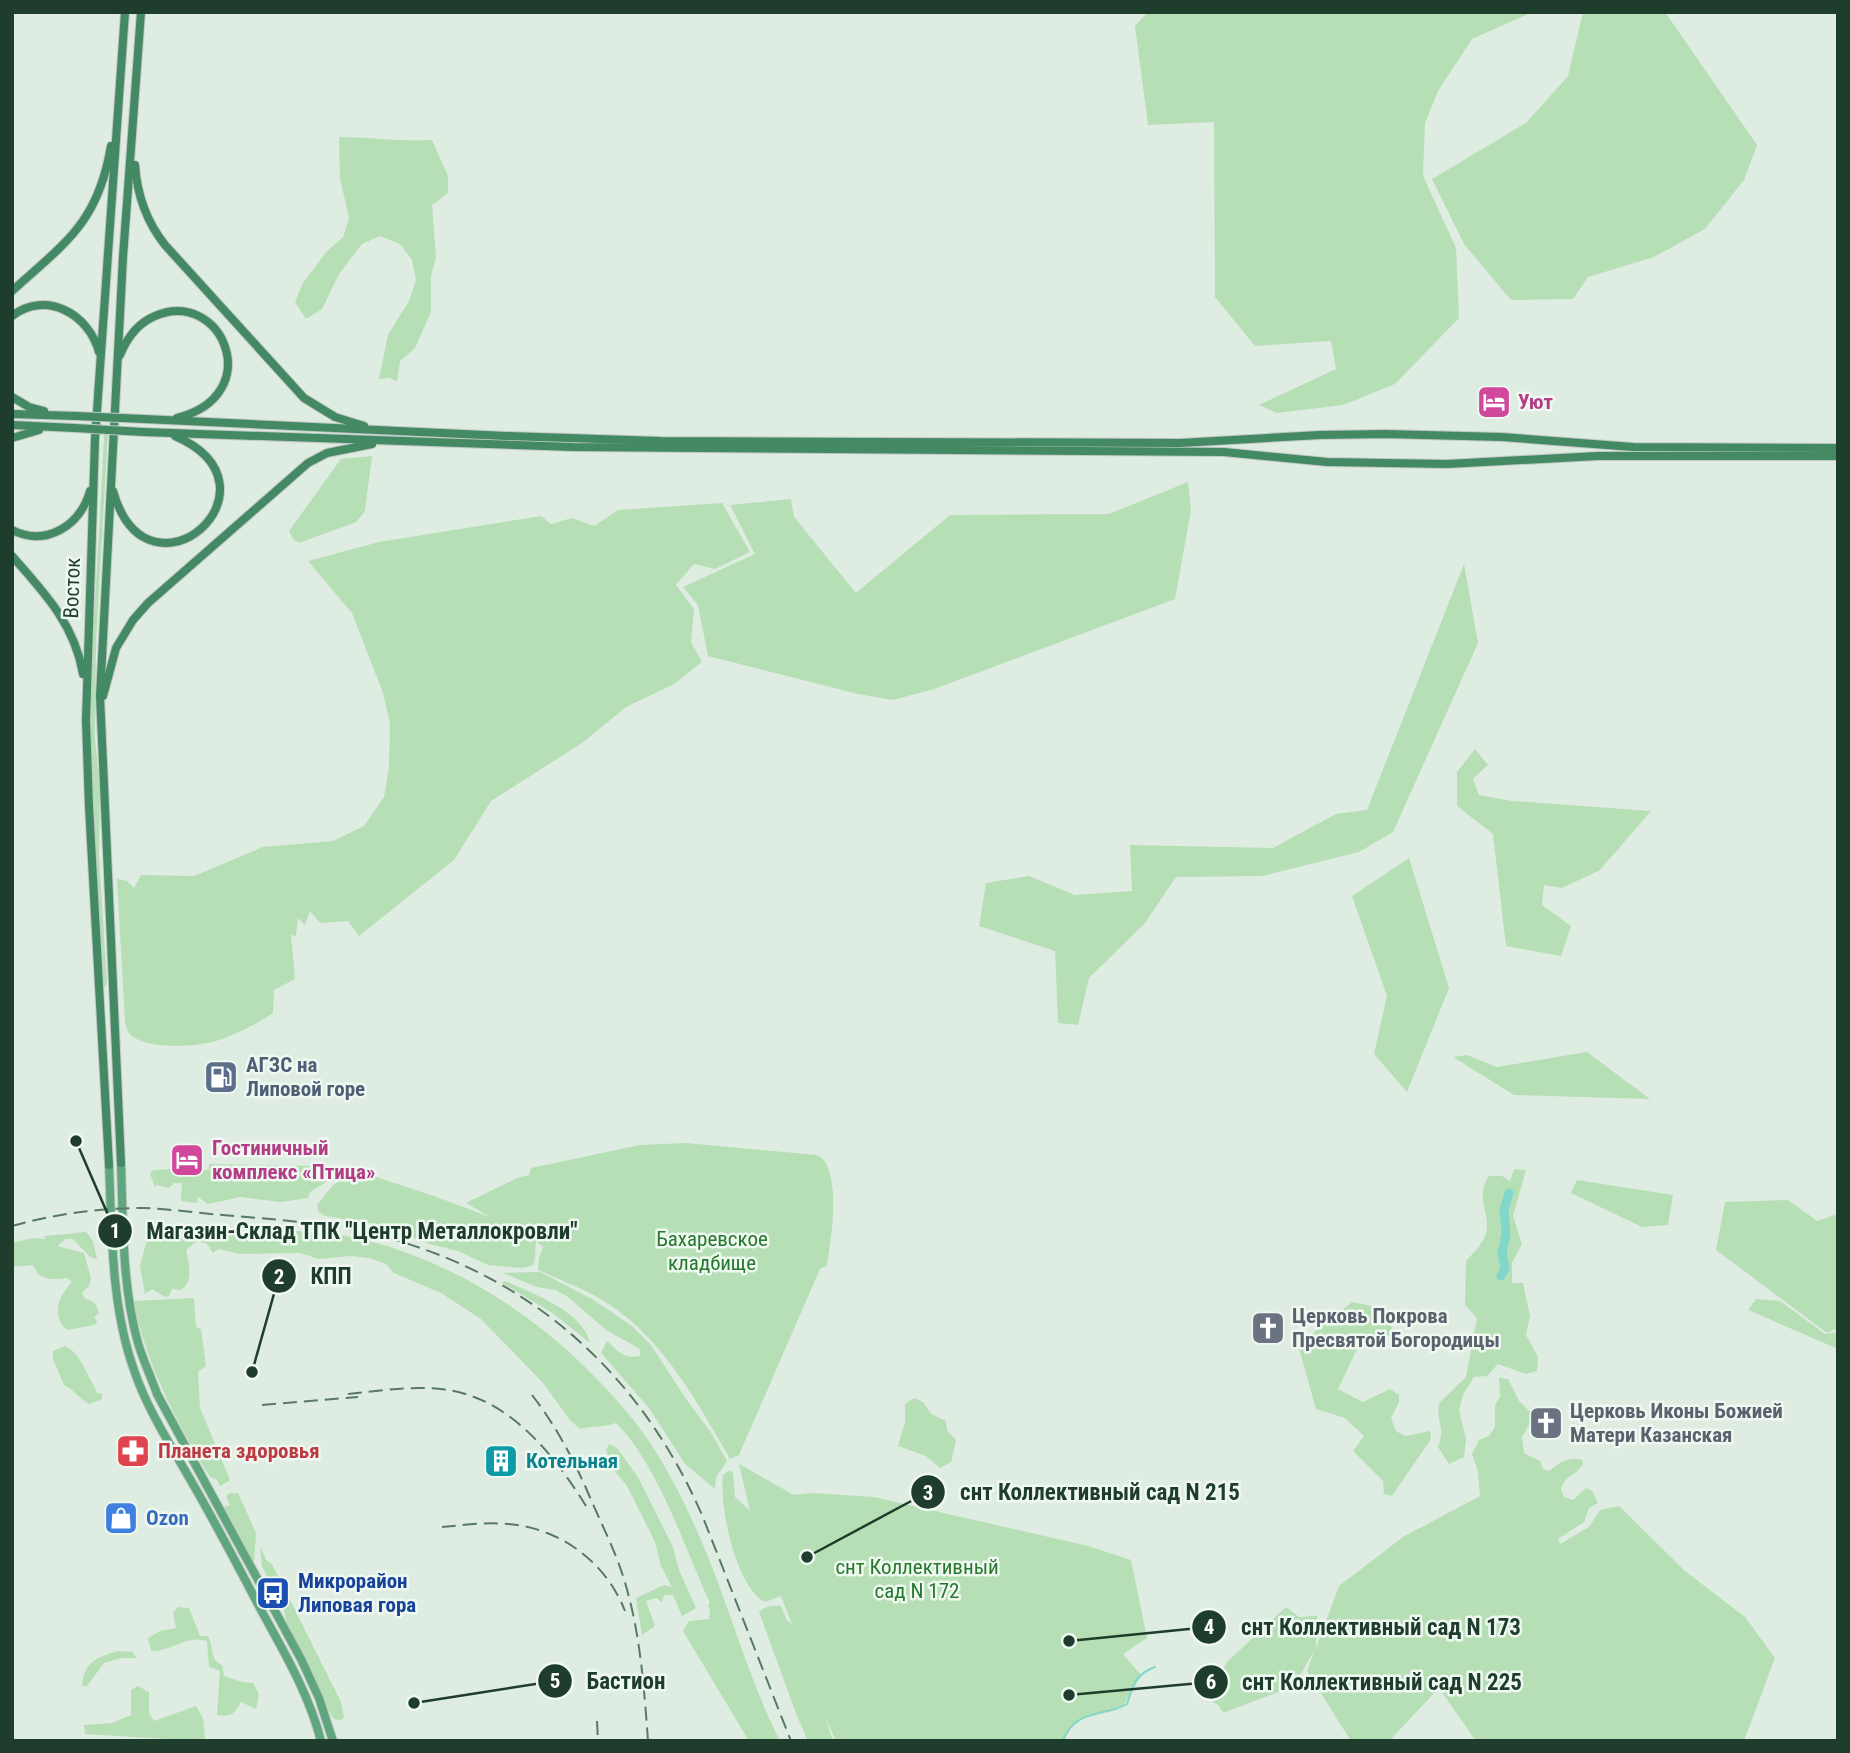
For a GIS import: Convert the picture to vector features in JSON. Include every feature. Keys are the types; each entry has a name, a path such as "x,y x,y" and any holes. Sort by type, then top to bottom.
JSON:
{"highway":[{"name":"Восток","path":"109,1165 89,806 87,700 94,478 125,12"},
{"name":"Восток","path":"121,1163 100,709 101,643 141,12"},
{"path":"137,93 135,175 142,205 158,236 304,398 335,417 384,431"},
{"path":"12,291 71,237 93,206 108,164 117,105"},
{"path":"12,316 37,305 65,309 80,319 90,331 101,361"},
{"path":"118,361 132,334 158,314 191,314 208,322 216,331 226,347 229,365 220,393 194,413 164,420"},
{"path":"12,397 36,410 64,415"},
{"path":"12,414 661,441 1214,443 1320,435 1385,434 1502,437 1633,451"},
{"path":"12,425 573,447 1224,452 1327,462 1411,464 1487,463 1633,451 1838,448"},
{"path":"12,438 36,430 65,428"},
{"path":"111,484 125,521 136,533 146,538 177,542 192,537 205,527 218,503 219,483 216,472 200,449 169,433"},
{"path":"100,709 116,648 133,620 148,603 282,483 308,463 327,453 404,440"},
{"path":"1651,451 1838,456"},
{"path":"12,530 26,536 40,537 64,529 75,520 83,508 94,478"},
{"path":"12,556 45,593 67,625 81,663 87,700"}],"main road":[{"path":"121,1163 123,1225 132,1317 147,1369 301,1659 320,1698 333,1741"},
{"path":"109,1165 111,1226 120,1318 135,1373 163,1432 295,1673 321,1741"}],"green space":[{"path":"1148,12 1528,12 1472,39 1438,91 1425,123 1423,176 1456,248 1459,318 1395,384 1343,405 1277,413 1259,405 1336,369 1331,341 1255,346 1215,297 1214,122 1148,125 1135,26"},
{"path":"1583,12 1665,12 1757,145 1744,180 1705,229 1654,257 1588,277 1573,299 1511,300 1464,244 1432,179 1526,123 1568,76"},
{"path":"339,137 432,140 448,176 448,193 432,205 436,258 431,276 431,312 415,348 400,361 397,381 379,379 388,335 409,301 416,280 412,260 400,244 380,236 362,244 339,274 322,309 306,319 295,302 303,283 327,251 343,237 349,218 340,178"},
{"path":"108,433 96,642 95,739 100,789 99,853 107,984 105,987 91,800 90,738 104,434"},
{"path":"372,456 365,511 356,522 299,543 294,540 289,531 341,459"},
{"path":"1188,482 1191,510 1175,599 934,689 893,700 858,694 708,656 698,605 683,587 755,554 730,505 791,499 794,517 856,593 950,515 1109,514"},
{"path":"722,503 750,552 715,569 694,564 676,585 694,609 691,642 702,662 674,684 626,707 582,743 491,801 454,860 359,936 348,921 320,923 310,911 305,925 298,918 296,936 291,935 295,979 274,990 273,1013 267,1017 226,1037 199,1044 150,1044 130,1034 125,1021 117,879 127,881 134,888 141,875 194,876 263,847 333,841 364,826 384,797 389,767 390,724 383,693 352,613 308,561 379,542 541,516 551,524 572,518 594,526 618,510"},
{"path":"1464,564 1478,643 1393,832 1359,852 1262,876 1176,877 1145,923 1089,978 1078,1025 1058,1023 1055,951 979,926 986,883 1029,876 1075,895 1132,891 1130,845 1273,848 1336,814 1367,810"},
{"path":"1475,749 1488,765 1473,779 1479,795 1512,801 1651,811 1600,870 1562,888 1544,885 1542,905 1571,926 1561,956 1506,946 1493,834 1457,806 1457,772"},
{"path":"1409,858 1449,988 1407,1092 1374,1054 1387,996 1352,896"},
{"path":"1587,1052 1650,1099 1514,1095 1453,1057 1467,1055 1497,1067"},
{"name":"Бахаревское кладбище","path":"686,1143 817,1155 825,1162 833,1189 827,1265 820,1269 739,1455 730,1459 680,1378 651,1340 607,1303 538,1270 543,1247 536,1241 532,1266 521,1268 488,1265 458,1251 429,1244 376,1224 325,1216 318,1211 317,1205 332,1186 355,1170 490,1217 466,1203 517,1178 529,1175 531,1168 640,1145"},
{"path":"209,1164 327,1167 336,1176 310,1192 308,1198 281,1202 241,1197 208,1204 198,1197 197,1203 181,1201 182,1183 174,1183 169,1188 157,1185 155,1187 150,1174 153,1170 209,1170"},
{"path":"1514,1169 1526,1170 1513,1216 1522,1244 1512,1263 1512,1283 1523,1283 1530,1316 1526,1335 1538,1357 1537,1371 1526,1374 1498,1364 1487,1376 1474,1377 1463,1395 1459,1410 1466,1439 1464,1457 1449,1464 1438,1447 1441,1434 1439,1403 1466,1377 1477,1318 1465,1305 1466,1261 1486,1233 1483,1191 1489,1176 1502,1176 1510,1181"},
{"path":"1577,1180 1673,1195 1668,1225 1642,1227 1571,1193"},
{"path":"1788,1200 1817,1221 1838,1214 1838,1328 1827,1333 1716,1250 1725,1202"},
{"path":"251,1228 348,1236 402,1251 478,1286 513,1308 578,1360 635,1422 671,1478 710,1563 758,1691 780,1741 749,1741 683,1631 689,1621 709,1619 710,1603 658,1484 631,1441 616,1423 580,1429 570,1420 543,1383 481,1319 441,1293 394,1273 386,1264 369,1258 350,1256 319,1259 300,1253 239,1254 219,1249 213,1253 207,1244 197,1241 186,1250 190,1272 185,1286 181,1290 172,1289 169,1296 165,1297 152,1289 145,1294 140,1266 149,1232"},
{"path":"86,1232 93,1241 97,1259 90,1257 73,1239 66,1239 57,1246 84,1253 91,1278 89,1286 82,1293 85,1299 95,1303 99,1313 94,1317 97,1321 95,1325 67,1330 59,1318 58,1305 72,1282 67,1278 44,1278 32,1265 12,1267 12,1243"},
{"path":"540,1272 592,1299 632,1326 651,1345 710,1431 727,1461 716,1477 715,1489 685,1464 649,1408 601,1353 607,1341 625,1355 640,1356 640,1349 606,1330 556,1290 537,1287 503,1273"},
{"path":"505,1281 567,1312 585,1332 590,1343 551,1312 502,1283"},
{"path":"194,1298 196,1327 201,1329 206,1366 198,1372 200,1408 230,1480 220,1486 217,1480 210,1477 164,1392 139,1326 133,1301"},
{"path":"1756,1299 1780,1301 1825,1334 1838,1332 1838,1349 1748,1310"},
{"path":"1352,1302 1384,1308 1392,1328 1384,1345 1358,1347 1338,1389 1363,1402 1390,1389 1399,1395 1399,1402 1391,1418 1396,1431 1405,1436 1430,1431 1431,1439 1392,1496 1384,1494 1383,1481 1353,1451 1364,1436 1345,1418 1316,1409 1298,1345"},
{"path":"65,1346 78,1357 97,1393 102,1394 102,1399 89,1404 64,1385 53,1359 53,1351"},
{"path":"1499,1378 1508,1379 1519,1401 1534,1416 1522,1437 1524,1453 1540,1461 1543,1469 1549,1471 1568,1460 1582,1460 1583,1464 1566,1480 1561,1489 1564,1497 1573,1500 1586,1488 1592,1491 1598,1503 1589,1508 1584,1522 1558,1539 1560,1544 1589,1527 1600,1510 1619,1506 1685,1571 1745,1617 1775,1658 1744,1741 1476,1741 1439,1688 1389,1741 1351,1741 1307,1671 1314,1651 1294,1686 1223,1713 1219,1706 1208,1698 1227,1662 1286,1607 1299,1617 1317,1616 1316,1648 1339,1586 1403,1537 1480,1496 1478,1472 1472,1454 1479,1440 1489,1436 1495,1427 1495,1405 1500,1397"},
{"path":"914,1398 923,1402 931,1414 946,1421 947,1430 956,1440 951,1462 940,1468 926,1456 898,1446 905,1422 905,1404"},
{"path":"609,1444 617,1448 638,1477 673,1547 679,1570 696,1608 682,1616 673,1595 664,1595 662,1602 656,1598 646,1601 655,1626 642,1635 636,1598 664,1585 672,1587 661,1566 655,1542 627,1486 613,1469 606,1450"},
{"name":"снт Коллективный сад N 172","path":"739,1464 794,1495 812,1493 874,1497 1088,1546 1131,1560 1147,1638 1123,1654 1141,1675 1125,1703 1117,1710 1080,1719 1069,1728 1064,1741 836,1741 825,1716 833,1741 808,1741 759,1612 769,1606 781,1606 786,1619 792,1624 781,1596 765,1602 746,1581 738,1564 727,1525 722,1489 723,1475 730,1470 733,1473 735,1497 750,1511"},
{"path":"238,1493 256,1533 254,1563 224,1507 230,1505 226,1496"},
{"path":"260,1546 266,1560 272,1564 341,1702 344,1717 341,1720 334,1719 331,1715 287,1624 283,1605 262,1567"},
{"path":"178,1607 189,1608 200,1636 208,1636 213,1657 222,1665 224,1676 253,1683 259,1694 256,1709 241,1702 232,1714 217,1715 220,1671 209,1667 207,1641 186,1641 151,1651 148,1638 160,1631 176,1628 173,1613"},
{"path":"118,1651 133,1652 136,1658 121,1658 104,1663 87,1686 82,1686 86,1671 93,1662"},
{"path":"138,1686 149,1692 149,1713 154,1721 196,1706 203,1718 205,1738 200,1741 85,1734 84,1725 112,1723 131,1715 131,1690"}],"waterway":[{"path":"1501,1276 1505,1268 1502,1253 1506,1234 1504,1209 1509,1193"},
{"path":"1062,1741 1071,1727 1083,1718 1127,1704 1139,1677 1155,1667"}],"railway":[{"path":"12,1226 77,1212 144,1208 326,1225 418,1247 472,1269 521,1297 567,1330 607,1369 644,1413 675,1461 702,1515 791,1741"},
{"path":"348,1394 429,1388 464,1394 486,1402 507,1415 543,1447 586,1506"},
{"path":"532,1395 573,1460 623,1576 637,1637 648,1741"},
{"path":"262,1405 358,1397"},
{"path":"442,1527 500,1523 546,1532 563,1540 593,1563 617,1593 625,1611"},
{"path":"597,1721 598,1741"}],"place":[{"name":"Уют","path":"1494,402"},
{"name":"АГЗС на Липовой горе","path":"221,1077"},
{"name":"Магазин-Склад ТПК \"Центр Металлокровли\"","path":"76,1141"},
{"name":"Гостиничный комплекс «Птица»","path":"187,1160"},
{"name":"Церковь Покрова Пресвятой Богородицы","path":"1268,1328"},
{"name":"КПП","path":"252,1372"},
{"name":"Церковь Иконы Божией Матери Казанская","path":"1546,1423"},
{"name":"Планета здоровья","path":"133,1451"},
{"name":"Котельная","path":"501,1461"},
{"name":"Ozon","path":"121,1518"},
{"name":"снт Коллективный сад N 215","path":"807,1557"},
{"name":"Микрорайон Липовая гора","path":"273,1593"},
{"name":"снт Коллективный сад N 173","path":"1069,1641"},
{"name":"снт Коллективный сад N 225","path":"1069,1695"},
{"name":"Бастион","path":"414,1703"}]}
